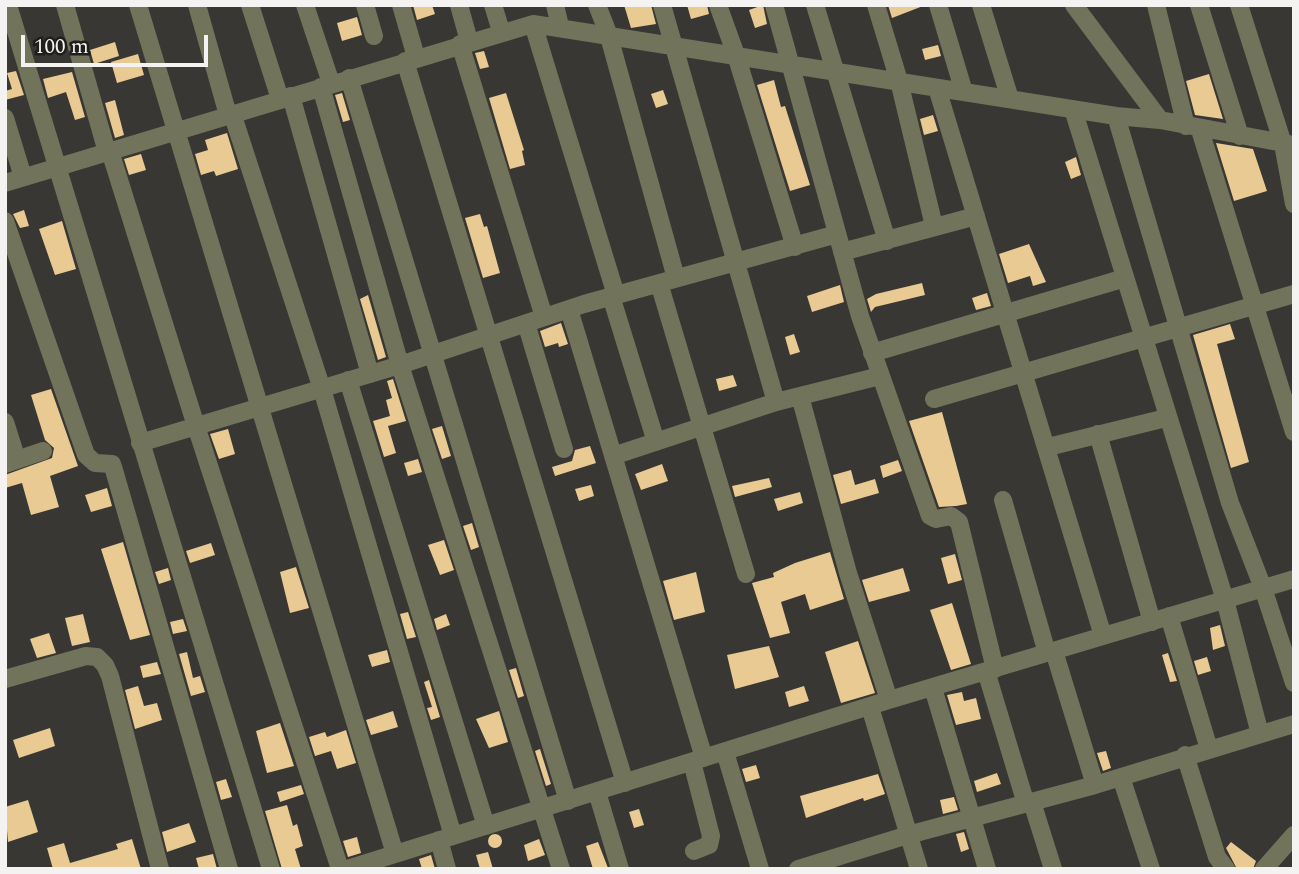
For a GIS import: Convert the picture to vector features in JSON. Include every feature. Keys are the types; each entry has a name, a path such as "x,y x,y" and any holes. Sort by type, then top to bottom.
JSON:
{"street":[{"path":"8,5 12,44 55,167 271,869"},
{"path":"65,5 108,151 340,869"},
{"path":"138,5 395,854"},
{"path":"197,5 230,114 322,389 446,838 447,869"},
{"path":"250,5 285,97 370,374"},
{"path":"305,5 431,354 568,801"},
{"path":"365,5 374,36"},
{"path":"401,5 410,59 488,336 625,783"},
{"path":"459,5 465,42 544,317"},
{"path":"493,5 501,31"},
{"path":"555,5 560,26"},
{"path":"597,5 608,33 702,428 746,575"},
{"path":"718,5 737,55 795,247"},
{"path":"774,5 872,353 930,516 932,519 951,516 959,522 990,670 1029,803 1053,869"},
{"path":"815,5 887,241"},
{"path":"876,5 899,81 934,226"},
{"path":"938,5 964,92"},
{"path":"981,5 1010,99"},
{"path":"1073,5 1160,120"},
{"path":"1156,5 1193,128 1294,432"},
{"path":"1199,5 1240,136"},
{"path":"1239,5 1288,144 1294,204"},
{"path":"666,6 734,262 776,402"},
{"path":"533,24 656,442"},
{"path":"5,183 501,31 533,24 608,33 1116,116 1160,120 1288,144"},
{"path":"334,83 400,365 561,869"},
{"path":"937,88 1026,372 1103,636"},
{"path":"1073,109 1166,418 1225,600 1260,734"},
{"path":"1116,116 1230,503 1263,588 1294,682"},
{"path":"5,118 23,177"},
{"path":"842,252 976,216"},
{"path":"5,221 10,249 86,455 95,463 112,464 229,869"},
{"path":"139,443 400,365 569,309 837,234"},
{"path":"872,353 1006,311 1125,278"},
{"path":"934,399 1294,293"},
{"path":"569,309 698,760 711,836 707,847 694,851"},
{"path":"526,323 564,449"},
{"path":"613,456 776,402 880,376"},
{"path":"348,380 486,826"},
{"path":"800,396 848,573 889,700"},
{"path":"1048,447 1166,418"},
{"path":"5,422 11,462 43,451"},
{"path":"1098,435 1160,619 1209,749"},
{"path":"1003,500 1095,785"},
{"path":"347,869 371,865 395,854 889,700 1294,579"},
{"path":"5,679 86,656 97,657 105,664 160,869"},
{"path":"933,688 987,869"},
{"path":"870,707 919,869"},
{"path":"798,869 843,862 908,835 1095,785 1185,755 1294,724"},
{"path":"725,752 760,869"},
{"path":"1185,755 1217,857 1226,869"},
{"path":"1121,777 1151,869"},
{"path":"597,792 620,869"},
{"path":"1265,869 1294,835"}],"building":[{"path":"413,5 432,5 435,14 417,20"},
{"path":"624,5 651,5 656,24 631,28"},
{"path":"687,5 707,5 709,14 691,19"},
{"path":"763,5 767,24 755,28 749,10"},
{"path":"888,5 923,5 923,6 892,18"},
{"path":"357,17 362,35 342,41 337,23"},
{"path":"115,42 119,56 94,64 90,50"},
{"path":"938,45 941,56 925,60 922,49"},
{"path":"484,51 489,67 480,69 475,53"},
{"path":"138,54 144,75 117,83 111,62"},
{"path":"16,71 24,95 5,100 5,91 12,89 7,73"},
{"path":"72,72 85,117 75,120 66,92 48,98 43,79"},
{"path":"1209,74 1223,119 1195,115 1186,81"},
{"path":"774,80 781,107 785,106 810,185 790,191 757,85"},
{"path":"663,90 668,104 656,108 651,94"},
{"path":"342,93 350,120 343,122 335,95"},
{"path":"506,93 524,150 525,165 510,169 489,98"},
{"path":"115,100 124,135 115,138 105,103"},
{"path":"933,115 938,131 924,135 920,119"},
{"path":"227,133 238,169 216,176 214,171 201,175 195,154 208,150 205,140"},
{"path":"1216,143 1253,149 1267,191 1234,201"},
{"path":"141,154 146,170 129,175 124,159"},
{"path":"1076,157 1081,175 1071,179 1065,162"},
{"path":"24,210 29,226 20,228 13,214"},
{"path":"480,214 484,227 487,226 500,273 483,278 465,218"},
{"path":"62,221 76,269 55,275 39,229"},
{"path":"1029,244 1046,282 1033,286 1030,276 1008,283 999,254"},
{"path":"922,283 925,295 875,307 871,312 867,299 876,294"},
{"path":"840,285 844,302 812,312 807,296"},
{"path":"987,293 991,306 976,310 972,298"},
{"path":"368,295 386,357 378,360 360,299"},
{"path":"561,323 568,344 559,347 558,343 545,347 540,331"},
{"path":"1230,324 1235,339 1217,344 1249,462 1231,468 1193,335"},
{"path":"794,334 800,352 790,355 785,337"},
{"path":"733,375 737,386 719,391 716,379"},
{"path":"393,379 406,421 388,426 396,453 384,457 373,421 390,416 386,400 392,398 387,381"},
{"path":"51,389 78,466 50,476 59,507 31,515 22,483 5,488 5,475 52,458 54,448 45,440 31,395"},
{"path":"942,412 967,504 939,507 909,421"},
{"path":"442,426 451,456 442,459 432,429"},
{"path":"228,429 235,454 219,459 210,434"},
{"path":"590,446 596,463 555,476 552,467 572,461 575,450"},
{"path":"418,459 422,472 408,476 404,463"},
{"path":"898,460 902,471 883,478 880,466"},
{"path":"662,464 668,481 641,490 635,474"},
{"path":"851,470 855,485 875,479 879,493 841,504 833,475"},
{"path":"769,478 772,487 735,497 732,486"},
{"path":"591,485 594,496 579,501 575,489"},
{"path":"107,488 112,506 91,512 85,495"},
{"path":"800,492 803,503 778,511 774,499"},
{"path":"472,523 479,547 471,550 463,526"},
{"path":"444,540 454,570 440,575 428,545"},
{"path":"123,542 150,635 130,640 101,549"},
{"path":"211,543 215,555 190,563 186,551"},
{"path":"830,552 844,599 810,610 805,594 781,602 790,633 770,638 752,583 774,577 773,573 795,563"},
{"path":"955,554 962,580 948,584 941,558"},
{"path":"296,567 309,608 290,613 280,572"},
{"path":"168,568 171,580 159,584 155,572"},
{"path":"903,568 910,591 869,602 862,580"},
{"path":"696,572 705,612 674,620 663,581"},
{"path":"952,603 971,664 951,670 930,610"},
{"path":"408,612 416,637 407,639 400,614"},
{"path":"83,614 90,642 72,646 65,618"},
{"path":"446,614 450,625 437,630 434,619"},
{"path":"183,619 187,631 173,634 170,622"},
{"path":"1220,625 1225,646 1213,650 1210,628"},
{"path":"49,633 56,653 37,658 30,639"},
{"path":"858,641 875,693 841,703 825,652"},
{"path":"769,646 779,677 735,689 727,655"},
{"path":"387,650 390,662 372,667 368,655"},
{"path":"187,652 193,678 200,676 205,692 191,696 179,654"},
{"path":"1168,653 1177,681 1170,682 1162,655"},
{"path":"1207,657 1211,671 1198,675 1194,661"},
{"path":"157,662 161,674 143,678 140,666"},
{"path":"516,668 524,696 518,698 509,670"},
{"path":"429,680 440,717 431,720 427,708 432,707 424,682"},
{"path":"138,686 144,706 157,703 162,720 135,729 125,690"},
{"path":"804,686 809,701 789,707 785,692"},
{"path":"962,692 964,701 976,698 981,719 956,725 947,695"},
{"path":"393,711 398,727 371,735 366,720"},
{"path":"499,711 508,742 489,748 476,719"},
{"path":"280,723 294,766 267,773 256,731"},
{"path":"50,728 55,746 19,758 13,740"},
{"path":"346,730 356,763 337,769 331,751 315,756 309,737 325,732 327,737"},
{"path":"540,749 551,784 546,786 535,751"},
{"path":"1106,751 1111,768 1103,771 1097,753"},
{"path":"756,765 760,778 746,782 742,769"},
{"path":"997,773 1001,784 977,792 974,781"},
{"path":"878,774 885,794 864,801 863,798 806,818 800,796"},
{"path":"226,779 232,797 221,800 216,782"},
{"path":"301,785 304,794 280,802 277,792"},
{"path":"954,797 958,810 943,814 940,800"},
{"path":"28,800 38,832 8,842 5,807"},
{"path":"287,805 293,826 297,824 303,846 295,849 301,869 282,869 265,811"},
{"path":"639,809 644,825 634,828 629,812"},
{"path":"189,823 196,842 167,852 162,832"},
{"path":"964,832 969,849 961,852 956,834"},
{"path":"492,834 498,834 502,841 498,848 492,848 488,844 488,838"},
{"path":"357,837 361,853 348,857 343,841"},
{"path":"132,839 141,869 53,869 47,848 64,843 70,863 118,849 116,844"},
{"path":"539,839 545,855 528,861 524,845"},
{"path":"598,842 608,869 593,869 586,846"},
{"path":"1231,842 1256,861 1253,869 1237,869 1226,848"},
{"path":"488,852 493,869 480,869 476,855"},
{"path":"213,854 217,869 199,869 196,858"},
{"path":"431,855 435,869 422,869 419,859"}]}
